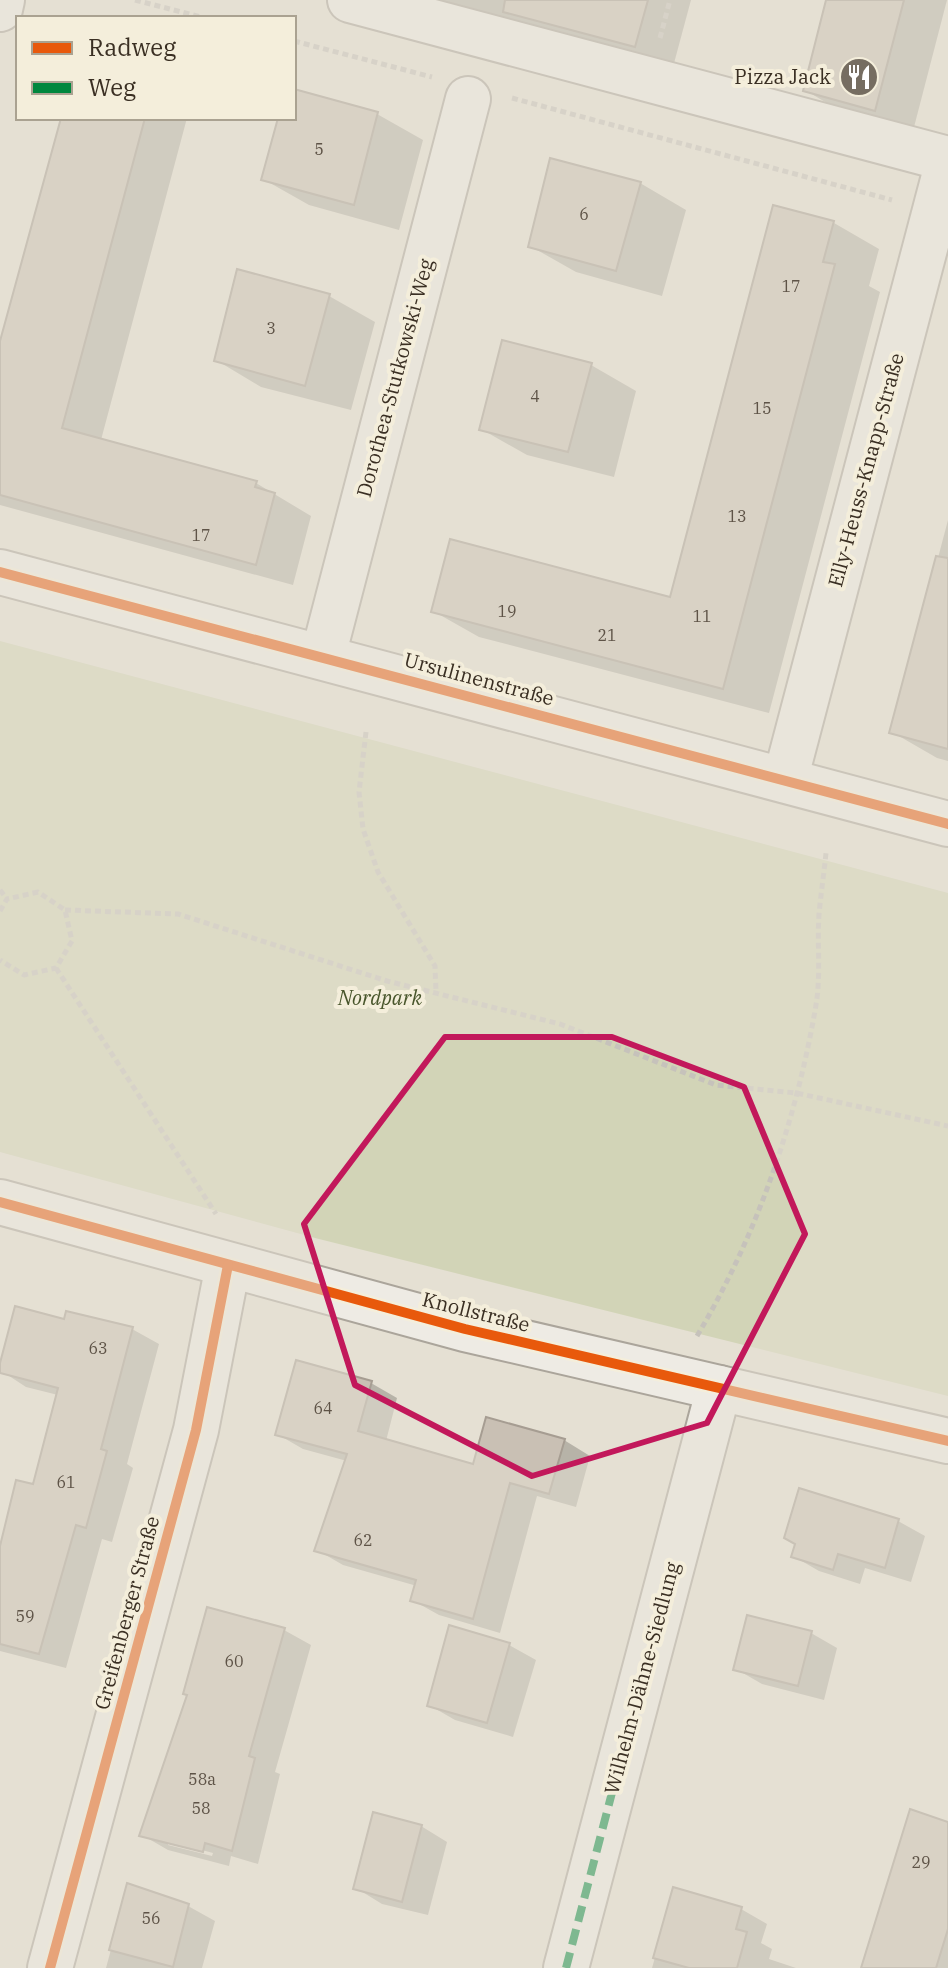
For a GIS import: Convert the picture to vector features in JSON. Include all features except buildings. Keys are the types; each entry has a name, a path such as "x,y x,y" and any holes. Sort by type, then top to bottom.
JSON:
{"street":[{"path":"0,9 2,0"},
{"path":"350,0 948,160"},
{"name":"Dorothea-Stutkowski-Weg","path":"323,656 470,91"},
{"name":"Elly-Heuss-Knapp-Straße","path":"785,780 948,160"},
{"name":"Ursulinenstraße","path":"0,572 948,824"},
{"name":"Knollstraße","path":"0,1202 465,1329 948,1441"},
{"name":"Greifenberger Straße","path":"50,1968 196,1430 222,1263"},
{"name":"Wilhelm-Dähne-Siedlung","path":"566,1968 719,1388"}],"path":[{"path":"135,0 197,16"},
{"path":"296,42 470,91 879,197"},
{"path":"366,732 359,792 363,829 378,872 435,966 436,992"},
{"path":"690,1347 724,1290 766,1196 796,1093 817,1003 819,913 826,853"},
{"path":"0,890 7,899"},
{"path":"0,911 7,899 38,892 65,910 178,914 387,981 560,1024 716,1085 796,1093 948,1126"},
{"path":"0,960 24,975 56,968 72,941 65,910"},
{"path":"56,968 220,1220 222,1263"}],"highlighted area":[{"path":"445,1037 612,1037 744,1087 805,1234 707,1423 532,1476 355,1385 304,1224"}],"green space":[{"name":"Nordpark","path":"0,641 948,893 948,1396 319,1239 0,1152"}],"marked path":[{"path":"566,1968 651,1644"}],"cycle path":[{"path":"0,572 948,824"},
{"path":"0,1202 465,1329 948,1441"},
{"path":"50,1968 196,1430 228,1265"}],"place":[{"name":"Pizza Jack","path":"859,77"}]}
